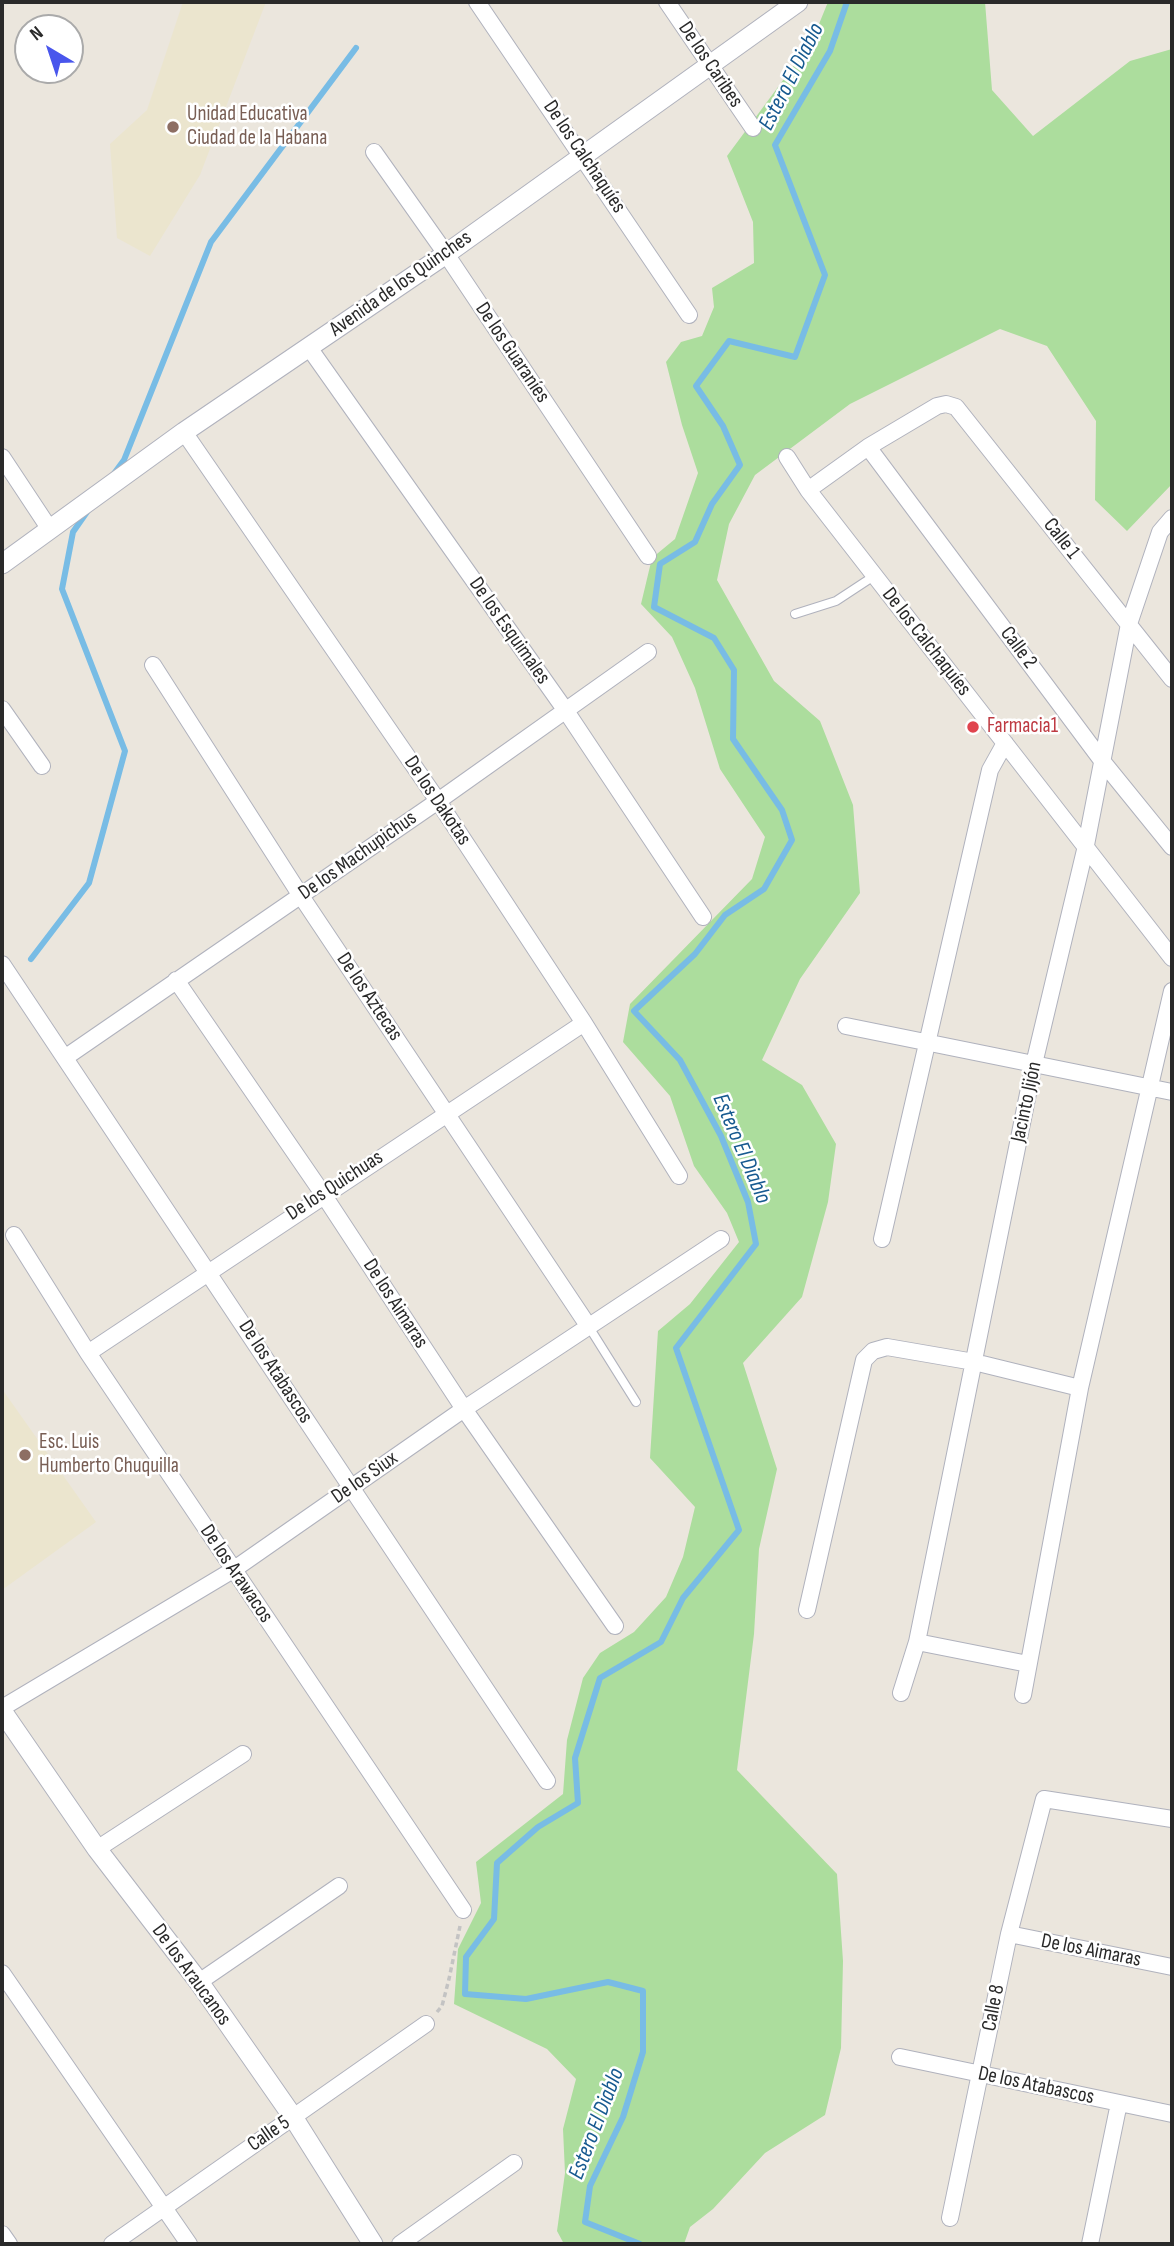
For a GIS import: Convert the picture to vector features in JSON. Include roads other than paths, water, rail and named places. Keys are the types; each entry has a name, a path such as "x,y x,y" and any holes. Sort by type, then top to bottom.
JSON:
{"street":[{"name":"De los Calchaquíes","path":"477,2 689,315"},
{"name":"De los Caribes","path":"667,2 753,128"},
{"name":"Avenida de los Quinches","path":"2,564 157,451 446,254 582,154 798,2"},
{"name":"De los Guaraníes","path":"374,152 446,254 648,556"},
{"name":"De los Esquimales","path":"310,349 566,711 702,917"},
{"name":"Calle 1","path":"868,447 946,404 956,407 1172,678"},
{"name":"De los Dakotas","path":"184,432 438,802 584,1023 679,1176"},
{"path":"808,490 868,447"},
{"name":"Calle 2","path":"868,447 1103,762 1172,847"},
{"path":"2,457 49,528"},
{"name":"De los Calchaquíes","path":"786,457 808,490 1085,850 1172,958"},
{"name":"Jacinto Jijón","path":"901,1693 917,1642 1034,1064 1085,850 1129,624 1160,532 1172,518"},
{"name":"De los Machupichus","path":"65,1057 438,802 648,652"},
{"name":"De los Aztecas","path":"153,664 301,896 589,1327"},
{"path":"2,709 42,766"},
{"path":"882,1239 990,770 1005,743"},
{"name":"De los Atabascos","path":"2,964 209,1270 547,1781"},
{"name":"De los Aimaras","path":"176,980 323,1194 464,1409 615,1626"},
{"path":"1023,1695 1080,1388 1172,991"},
{"name":"De los Quichuas","path":"88,1353 323,1194 584,1023"},
{"path":"846,1026 1172,1092"},
{"name":"De los Arawacos","path":"14,1235 88,1353 463,1910"},
{"name":"De los Siux","path":"2,1709 233,1570 464,1409 721,1239"},
{"path":"807,1610 864,1360 873,1351 887,1347 974,1362 1080,1388"},
{"path":"917,1642 1028,1664"},
{"name":"De los Araucanos","path":"2,1709 97,1849 199,1982 293,2117 373,2244"},
{"path":"97,1849 243,1754"},
{"name":"Calle 8","path":"950,2218 1009,1934 1044,1799 1172,1819"},
{"path":"199,1982 339,1886"},
{"name":"De los Aimaras","path":"1009,1934 1172,1967"},
{"path":"2,1973 189,2244"},
{"name":"Calle 5","path":"111,2244 426,2024"},
{"name":"De los Atabascos","path":"900,2057 1172,2114"},
{"path":"1090,2244 1119,2103"},
{"path":"400,2244 514,2163"},
{"path":"2,2234 9,2244"}],"lane":[{"path":"795,614 836,601 874,576"},
{"path":"589,1327 636,1402"}],"waterway":[{"name":"Estero El Diablo","path":"640,2244 585,2222 590,2186 623,2117 643,2052 643,1991 608,1982 526,1999 465,1994 466,1957 494,1919 497,1863 538,1827 578,1803 575,1758 600,1678 661,1642 683,1598 739,1530 676,1348 756,1244 748,1202 721,1136 680,1060 634,1011 695,954 725,915 764,889 792,840 782,810 733,739 734,670 714,638 654,607 660,564 695,542 712,504 740,465 723,426 696,386 729,341 795,357 825,275 775,145 830,51 847,2"},
{"path":"113,475 124,460 211,242 356,48"},
{"path":"31,959 89,883 125,751 62,589 73,532 89,509"}],"place":[{"name":"Unidad Educativa Ciudad de la Habana","path":"173,127"},
{"name":"Farmacia1","path":"973,727"},
{"name":"Esc. Luis Humberto Chuquilla","path":"25,1455"}]}
